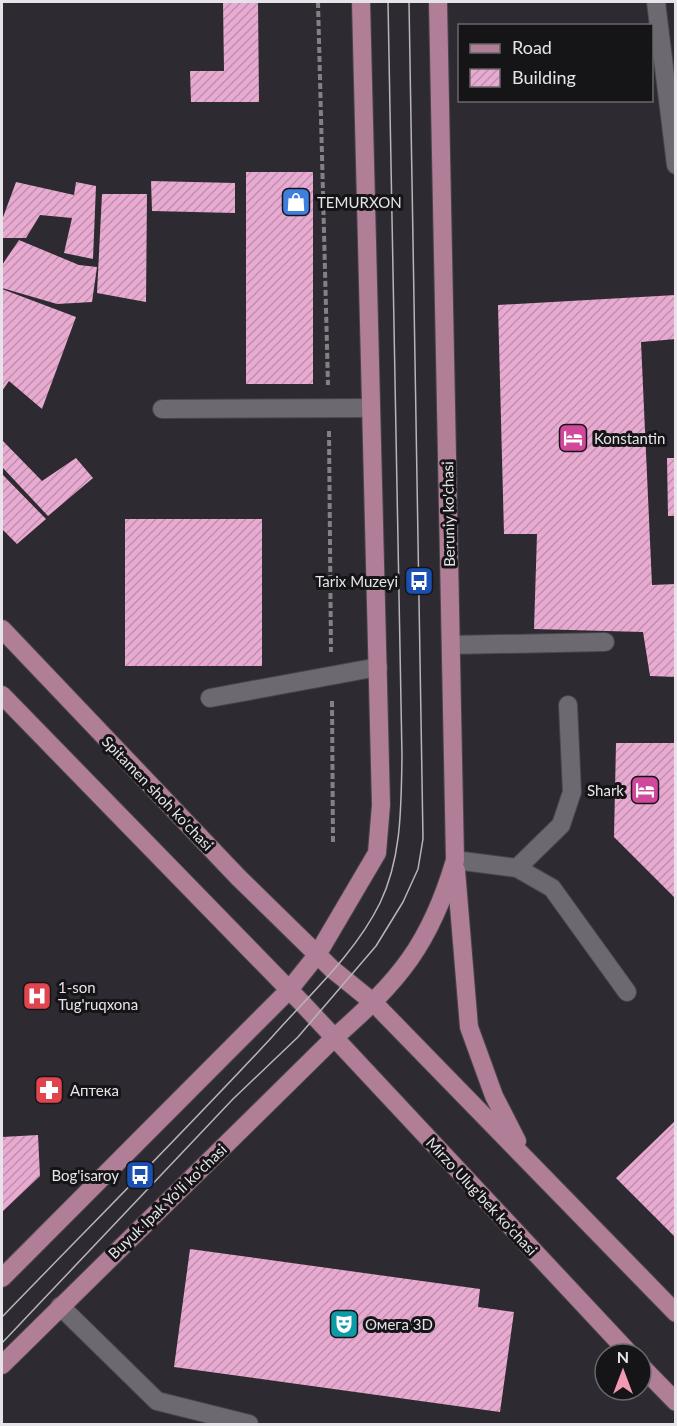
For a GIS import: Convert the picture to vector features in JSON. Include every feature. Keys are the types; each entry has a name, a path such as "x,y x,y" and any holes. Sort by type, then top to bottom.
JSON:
{"main road":[{"path":"2,1278 289,990 317,955 377,853 381,805 361,2"},
{"name":"Beruniy ko'chasi","path":"374,1003 404,969 424,938 443,900 455,860 438,2"},
{"name":"Spitamen shoh ko'chasi","path":"2,629 238,877 317,955 374,1003"},
{"path":"2,695 289,990"},
{"path":"455,860 469,1027 494,1096 526,1159"},
{"name":"Mirzo Ulug'bek ko'chasi","path":"289,990 619,1342"},
{"path":"374,1003 675,1313"},
{"name":"Buyuk Ipak Yo'li ko'chasi","path":"2,1365 334,1038 374,1003"},
{"path":"653,1378 675,1402"}],"lane":[{"path":"656,2 675,165"},
{"path":"162,409 371,408"},
{"path":"451,645 605,642"},
{"path":"210,698 378,667"},
{"path":"517,868 561,825 572,792 568,705"},
{"path":"455,860 517,868 552,888 627,993"},
{"path":"60,1306 157,1401 249,1425"}],"building":[{"path":"223,2 258,2 259,102 191,102 190,71 224,71"},
{"path":"246,172 313,172 313,384 246,384"},
{"path":"151,181 235,183 235,213 152,211"},
{"path":"16,182 74,195 76,182 96,186 93,259 64,253 72,218 40,215 26,238 2,238 2,220"},
{"path":"102,194 147,194 146,302 97,293"},
{"path":"19,240 79,265 97,267 92,302 57,304 2,288 2,265"},
{"path":"2,289 76,317 42,409 9,381 2,391"},
{"name":"Konstantin","path":"676,295 676,339 641,342 652,585 676,584 676,677 650,676 643,632 534,629 537,534 504,534 498,305"},
{"path":"3,441 42,481 76,458 93,478 48,516 2,467"},
{"path":"667,458 676,458 676,516 668,516"},
{"path":"2,474 46,519 17,544 2,529"},
{"path":"125,519 262,519 262,666 125,666"},
{"name":"Shark","path":"616,743 676,743 676,899 614,837"},
{"path":"676,1120 676,1238 616,1178"},
{"path":"38,1135 40,1176 2,1212 2,1137"},
{"path":"190,1249 480,1289 478,1307 514,1312 500,1412 174,1367"}],"tram line":[{"path":"2,1317 205,1108 345,957 370,922 393,868 399,831 402,757 388,2"},
{"path":"2,1343 233,1099 298,1037 376,946 403,902 418,869 423,839 409,2"}],"place":[{"name":"TEMURXON","path":"296,202"},
{"name":"Konstantin","path":"573,438"},
{"name":"Tarix Muzeyi","path":"419,581"},
{"name":"Shark","path":"645,790"},
{"name":"1-son Tug'ruqxona","path":"37,996"},
{"name":"Аптека","path":"49,1090"},
{"name":"Bog'isaroy","path":"140,1175"},
{"name":"Омега 3D","path":"344,1324"}]}
